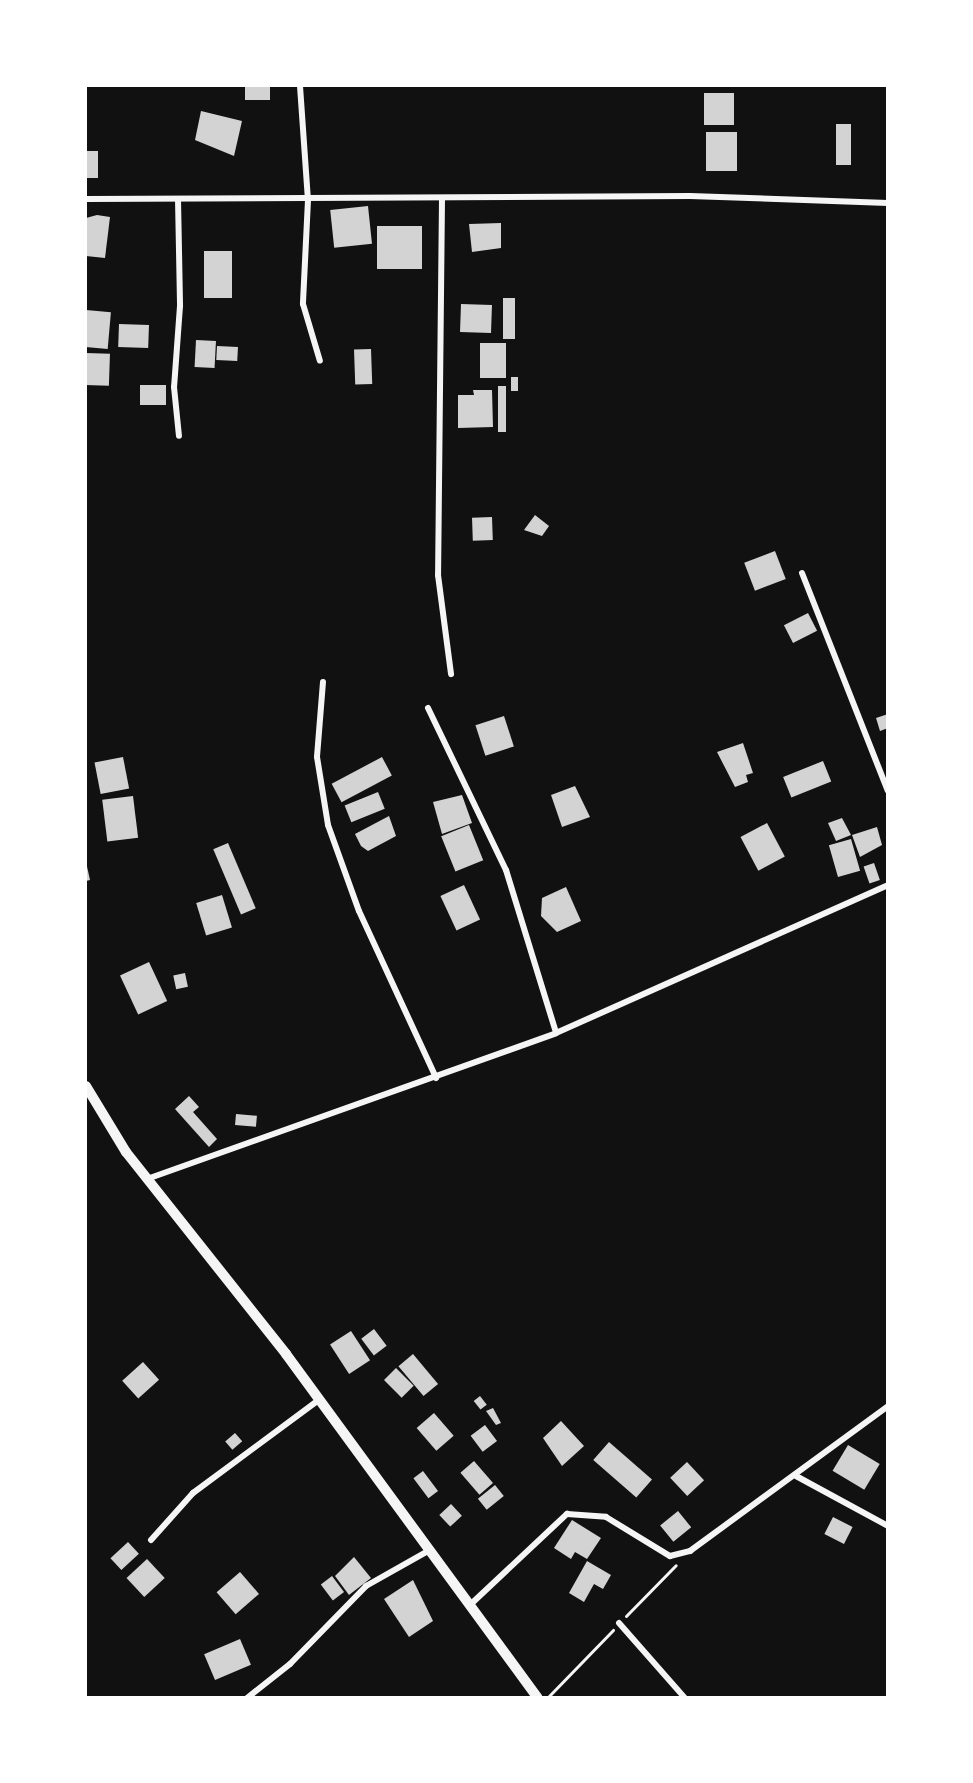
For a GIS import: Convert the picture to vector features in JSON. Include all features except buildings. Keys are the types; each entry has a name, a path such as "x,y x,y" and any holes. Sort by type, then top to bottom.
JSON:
{"street":[{"path":"300,86 308,200 303,304 320,361"},
{"path":"86,199 308,200 690,196 888,203"},
{"path":"442,199 438,575 452,674"},
{"path":"178,200 180,306 174,387 179,436"},
{"path":"802,573 888,791"},
{"path":"323,682 317,757 328,825 359,911 436,1078"},
{"path":"428,708 506,870 556,1033"},
{"path":"147,1180 556,1033 888,885"},
{"path":"86,1086 147,1180 320,1399 538,1698"},
{"path":"151,1540 193,1493 320,1399"},
{"path":"471,1604 567,1514 606,1517 670,1556 690,1551 796,1476 888,1406"},
{"path":"796,1476 888,1527"},
{"path":"247,1698 290,1664 366,1586 430,1549"},
{"path":"619,1623 685,1698"}]}
